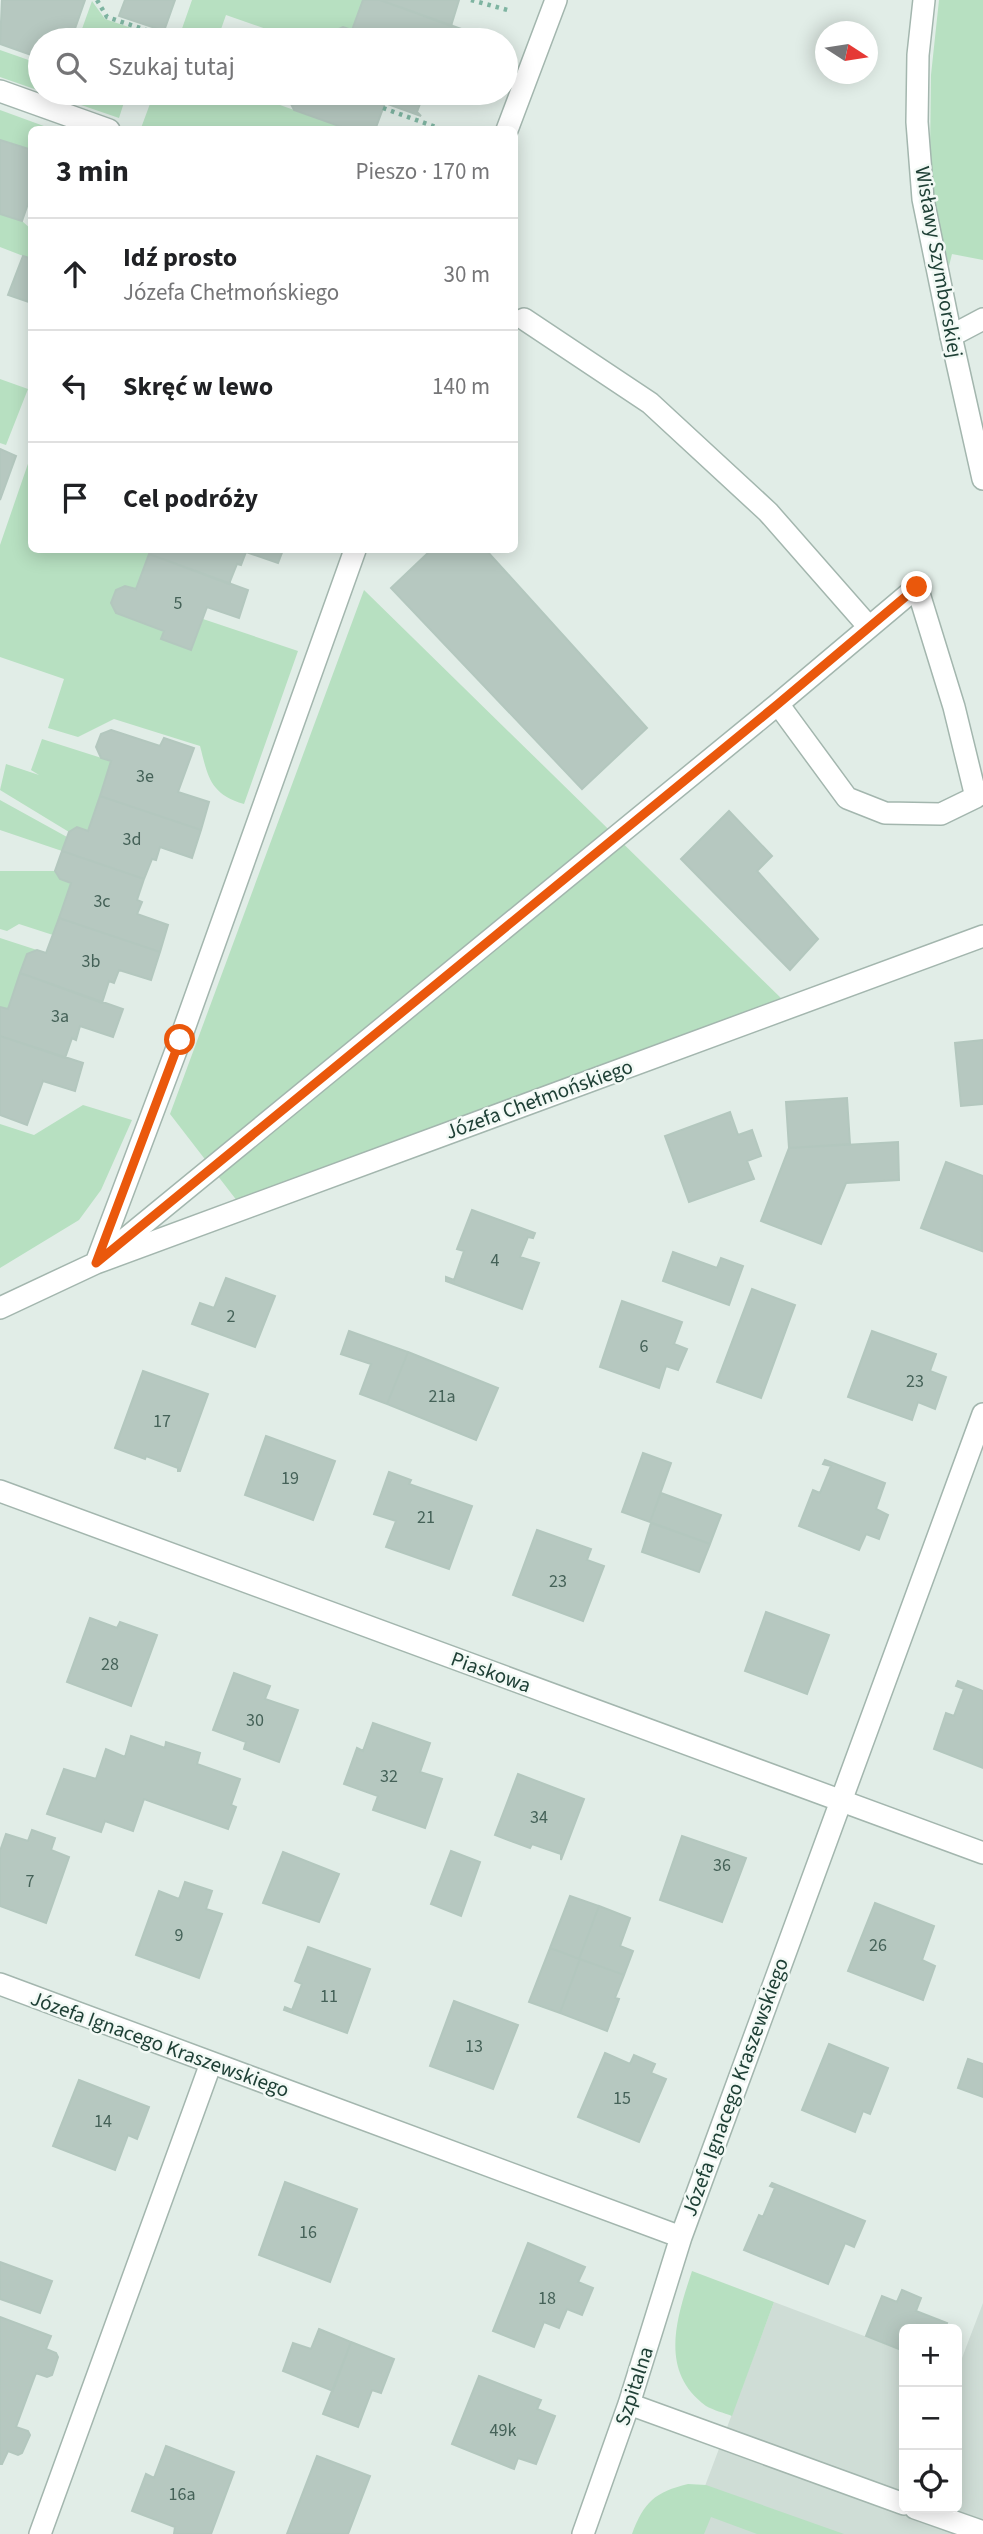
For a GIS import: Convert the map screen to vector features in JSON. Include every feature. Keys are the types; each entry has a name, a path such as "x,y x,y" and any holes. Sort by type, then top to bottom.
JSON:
{"street":[{"path":"518,101 556,0"},
{"name":"Wisławy Szymborskiej","path":"925,0 918,55 917,122 923,199 983,479"},
{"path":"0,92 28,102"},
{"path":"37,105 98,126"},
{"path":"509,126 516,105"},
{"path":"524,319 650,403 768,512 869,627"},
{"path":"951,336 983,319"},
{"path":"96,1263 167,1078 354,553"},
{"path":"96,1263 917,587 954,708 976,797 941,814 885,813 847,798 778,704"},
{"name":"Józefa Chełmońskiego","path":"0,1308 96,1263 983,936"},
{"name":"Józefa Ignacego Kraszewskiego","path":"0,1984 681,2236 983,1414"},
{"name":"Piaskowa","path":"0,1491 983,1853"},
{"path":"40,2534 211,2063"},
{"name":"Szpitalna","path":"583,2534 629,2404 681,2236"},
{"path":"629,2404 899,2502"},
{"path":"927,2513 972,2531"}],"path":[{"path":"97,0 107,17 139,28"},
{"path":"471,0 508,10"},
{"path":"383,108 433,126"}],"shaded area":[{"path":"774,2302 899,2349 899,2513 962,2513 962,2358 983,2303 983,2534 687,2534"}],"green space":[{"path":"192,0 363,0 353,28 263,28 226,15 221,28 182,28"},
{"path":"939,0 983,0 983,260 952,254 949,266 934,207 930,154 931,75"},
{"path":"92,1 105,19 132,28 82,28"},
{"path":"0,50 28,60 28,87 0,77"},
{"path":"81,105 123,105 119,118"},
{"path":"150,105 280,105 339,126 142,126"},
{"path":"0,110 44,126 28,126 28,149 0,140"},
{"path":"0,214 22,221 28,226 28,258 0,247"},
{"path":"0,379 28,389 6,445 0,443"},
{"path":"28,464 28,553 149,553 136,589 125,586 116,590 111,603 116,613 164,631 161,639 191,650 203,619 298,651 244,804 224,795 212,783 200,746 114,719 78,737 48,728 64,679 0,657 0,545"},
{"path":"364,590 785,1002 241,1206 170,1114"},
{"path":"42,739 111,761 88,831 77,828 69,832 0,790 6,764 39,775 31,770"},
{"path":"0,800 67,837 62,851 0,830"},
{"path":"0,871 55,871 60,879 71,883 53,935 19,924 7,931 0,929"},
{"path":"0,938 37,950 27,954 8,1009 0,1007"},
{"path":"83,1105 132,1120 101,1190 79,1220 0,1268 0,1124 34,1135"},
{"path":"692,2271 774,2302 732,2416 706,2406 691,2392 681,2377 675,2343 681,2307"},
{"path":"688,2484 706,2485 844,2534 757,2534 711,2517 704,2534 632,2534 641,2514 652,2500 667,2491"}],"building":[{"path":"2,0 85,0 75,28 28,28 28,54 0,44"},
{"path":"125,0 175,0 165,28 155,28 119,16"},
{"path":"363,0 380,0 459,28 353,28"},
{"path":"380,0 459,0 451,26"},
{"path":"292,105 384,105 376,126 339,126 294,110"},
{"path":"391,105 420,105 417,112 421,116"},
{"path":"0,140 28,149 28,204 22,221 0,214"},
{"path":"23,256 28,258 28,302 8,295"},
{"path":"0,449 16,456 0,500"},
{"path":"246,553 241,565 237,564 229,584 149,554"},
{"path":"249,553 282,553 278,563"},
{"path":"428,553 489,553 647,728 582,789 391,588"},
{"path":"149,554 248,590 239,618 207,607 191,650 161,639 164,631 116,613 111,603 116,590 125,586 136,589"},
{"path":"111,730 160,746 164,738 194,748 178,792 209,802 201,830 100,796 111,761 101,758 96,747 101,734"},
{"path":"100,796 201,830 192,858 160,847 156,860 152,859 144,879 62,851 69,832 77,827 88,831"},
{"path":"729,811 772,856 757,871 818,939 790,970 681,859"},
{"path":"62,851 144,879 137,900 142,902 137,914 168,925 160,952 59,918 71,883 60,879 55,871"},
{"path":"59,918 160,952 151,980 119,970 114,983 109,981 102,1003 20,973 27,954 37,950 46,953"},
{"path":"20,973 123,1009 113,1037 80,1026 76,1040 72,1038 65,1058 0,1036 0,1007 8,1009"},
{"path":"0,1036 83,1063 75,1091 43,1081 27,1125 0,1115"},
{"path":"983,1040 983,1104 961,1106 955,1043"},
{"path":"847,1098 850,1144 789,1148 786,1102"},
{"path":"730,1112 738,1135 752,1130 761,1156 747,1161 754,1179 689,1202 665,1136"},
{"path":"898,1142 899,1180 846,1183 821,1244 761,1221 789,1148"},
{"path":"946,1162 983,1176 982,1251 921,1228"},
{"path":"472,1210 535,1233 533,1238 528,1237 520,1257 539,1263 522,1309 446,1281 446,1277 454,1280 464,1251 457,1249"},
{"path":"673,1252 717,1268 721,1258 743,1266 729,1305 663,1281"},
{"path":"226,1278 275,1296 255,1347 192,1324 200,1303 214,1308"},
{"path":"752,1289 795,1305 761,1398 717,1382"},
{"path":"622,1301 682,1322 674,1344 687,1349 678,1370 666,1366 659,1388 600,1367"},
{"path":"349,1331 408,1352 387,1404 360,1394 371,1364 341,1354"},
{"path":"872,1331 936,1354 930,1371 946,1377 935,1409 918,1402 912,1420 848,1397"},
{"path":"408,1352 498,1388 476,1440 387,1404"},
{"path":"143,1371 208,1394 180,1471 146,1456 145,1459 115,1448"},
{"path":"266,1436 335,1461 313,1520 245,1495"},
{"path":"643,1453 671,1463 650,1522 622,1512"},
{"path":"825,1460 885,1483 876,1509 888,1515 879,1539 866,1534 859,1550 799,1526 813,1490 820,1493 831,1466 823,1464"},
{"path":"389,1472 411,1480 409,1484 472,1506 449,1569 386,1547 396,1521 374,1514"},
{"path":"661,1493 721,1515 710,1544 650,1522"},
{"path":"651,1523 710,1544 699,1572 642,1552"},
{"path":"537,1530 591,1549 587,1560 604,1566 583,1621 513,1595"},
{"path":"766,1612 829,1635 807,1694 745,1671"},
{"path":"90,1618 117,1628 120,1622 157,1635 131,1706 67,1682"},
{"path":"234,1673 270,1686 265,1699 298,1710 279,1762 244,1749 246,1742 213,1730"},
{"path":"958,1681 983,1691 983,1768 934,1749 946,1713 954,1716 964,1689 956,1686"},
{"path":"373,1723 430,1743 420,1772 442,1779 425,1828 373,1810 378,1796 344,1784 357,1748 363,1751"},
{"path":"131,1736 165,1748 166,1742 200,1753 197,1764 240,1779 231,1805 236,1807 228,1829 144,1799 133,1831 105,1821 101,1832 47,1814 64,1769 96,1779 106,1749 125,1757"},
{"path":"518,1774 584,1799 561,1860 561,1854 532,1844 530,1848 495,1835"},
{"path":"32,1830 55,1838 51,1850 69,1857 46,1923 0,1906 0,1851 6,1834 28,1841"},
{"path":"682,1836 746,1858 722,1922 660,1900"},
{"path":"451,1851 480,1862 461,1916 431,1904"},
{"path":"283,1852 339,1874 319,1922 263,1903"},
{"path":"185,1882 212,1891 206,1909 222,1914 199,1978 136,1955 159,1891 179,1899"},
{"path":"570,1896 599,1906 579,1959 550,1948"},
{"path":"875,1903 934,1926 922,1960 935,1966 923,2000 848,1971"},
{"path":"599,1906 630,1918 620,1946 633,1951 624,1975 579,1959"},
{"path":"308,1947 370,1969 347,2033 284,2010 285,2007 292,2010 302,1984 295,1981"},
{"path":"550,1948 580,1959 560,2013 529,2002"},
{"path":"580,1959 624,1975 615,1998 619,1999 607,2031 560,2013"},
{"path":"454,2001 518,2025 493,2089 430,2066"},
{"path":"829,2044 888,2068 870,2114 863,2111 855,2132 802,2110"},
{"path":"605,2053 630,2064 634,2055 655,2064 651,2073 666,2079 639,2142 578,2117"},
{"path":"968,2059 983,2064 983,2097 958,2088"},
{"path":"79,2080 149,2107 137,2139 128,2135 115,2170 53,2146"},
{"path":"285,2182 357,2209 330,2282 259,2255"},
{"path":"772,2183 865,2221 854,2247 845,2243 828,2284 744,2250 759,2215 763,2217 775,2188 770,2186"},
{"path":"528,2243 585,2267 578,2282 593,2288 582,2315 567,2309 559,2328 544,2322 534,2347 493,2331"},
{"path":"0,2262 52,2281 40,2313 0,2299"},
{"path":"902,2290 921,2298 916,2311 947,2323 899,2324 899,2349 866,2336 882,2296 897,2302"},
{"path":"0,2317 51,2336 46,2349 56,2353 58,2357 52,2375 47,2377 36,2373 16,2427 28,2431 30,2435 22,2453 18,2455 8,2451 2,2464 0,2464"},
{"path":"319,2329 351,2342 333,2391 283,2371 293,2343 311,2349"},
{"path":"351,2342 394,2359 381,2393 372,2390 358,2427 323,2414"},
{"path":"479,2376 541,2400 537,2409 555,2416 536,2464 518,2458 514,2469 452,2444"},
{"path":"166,2446 234,2472 211,2534 174,2534 175,2527 132,2511 146,2474 154,2478"},
{"path":"317,2456 370,2476 348,2534 287,2534"}],"route":[{"path":"180,1040 96,1263 917,587"}]}
